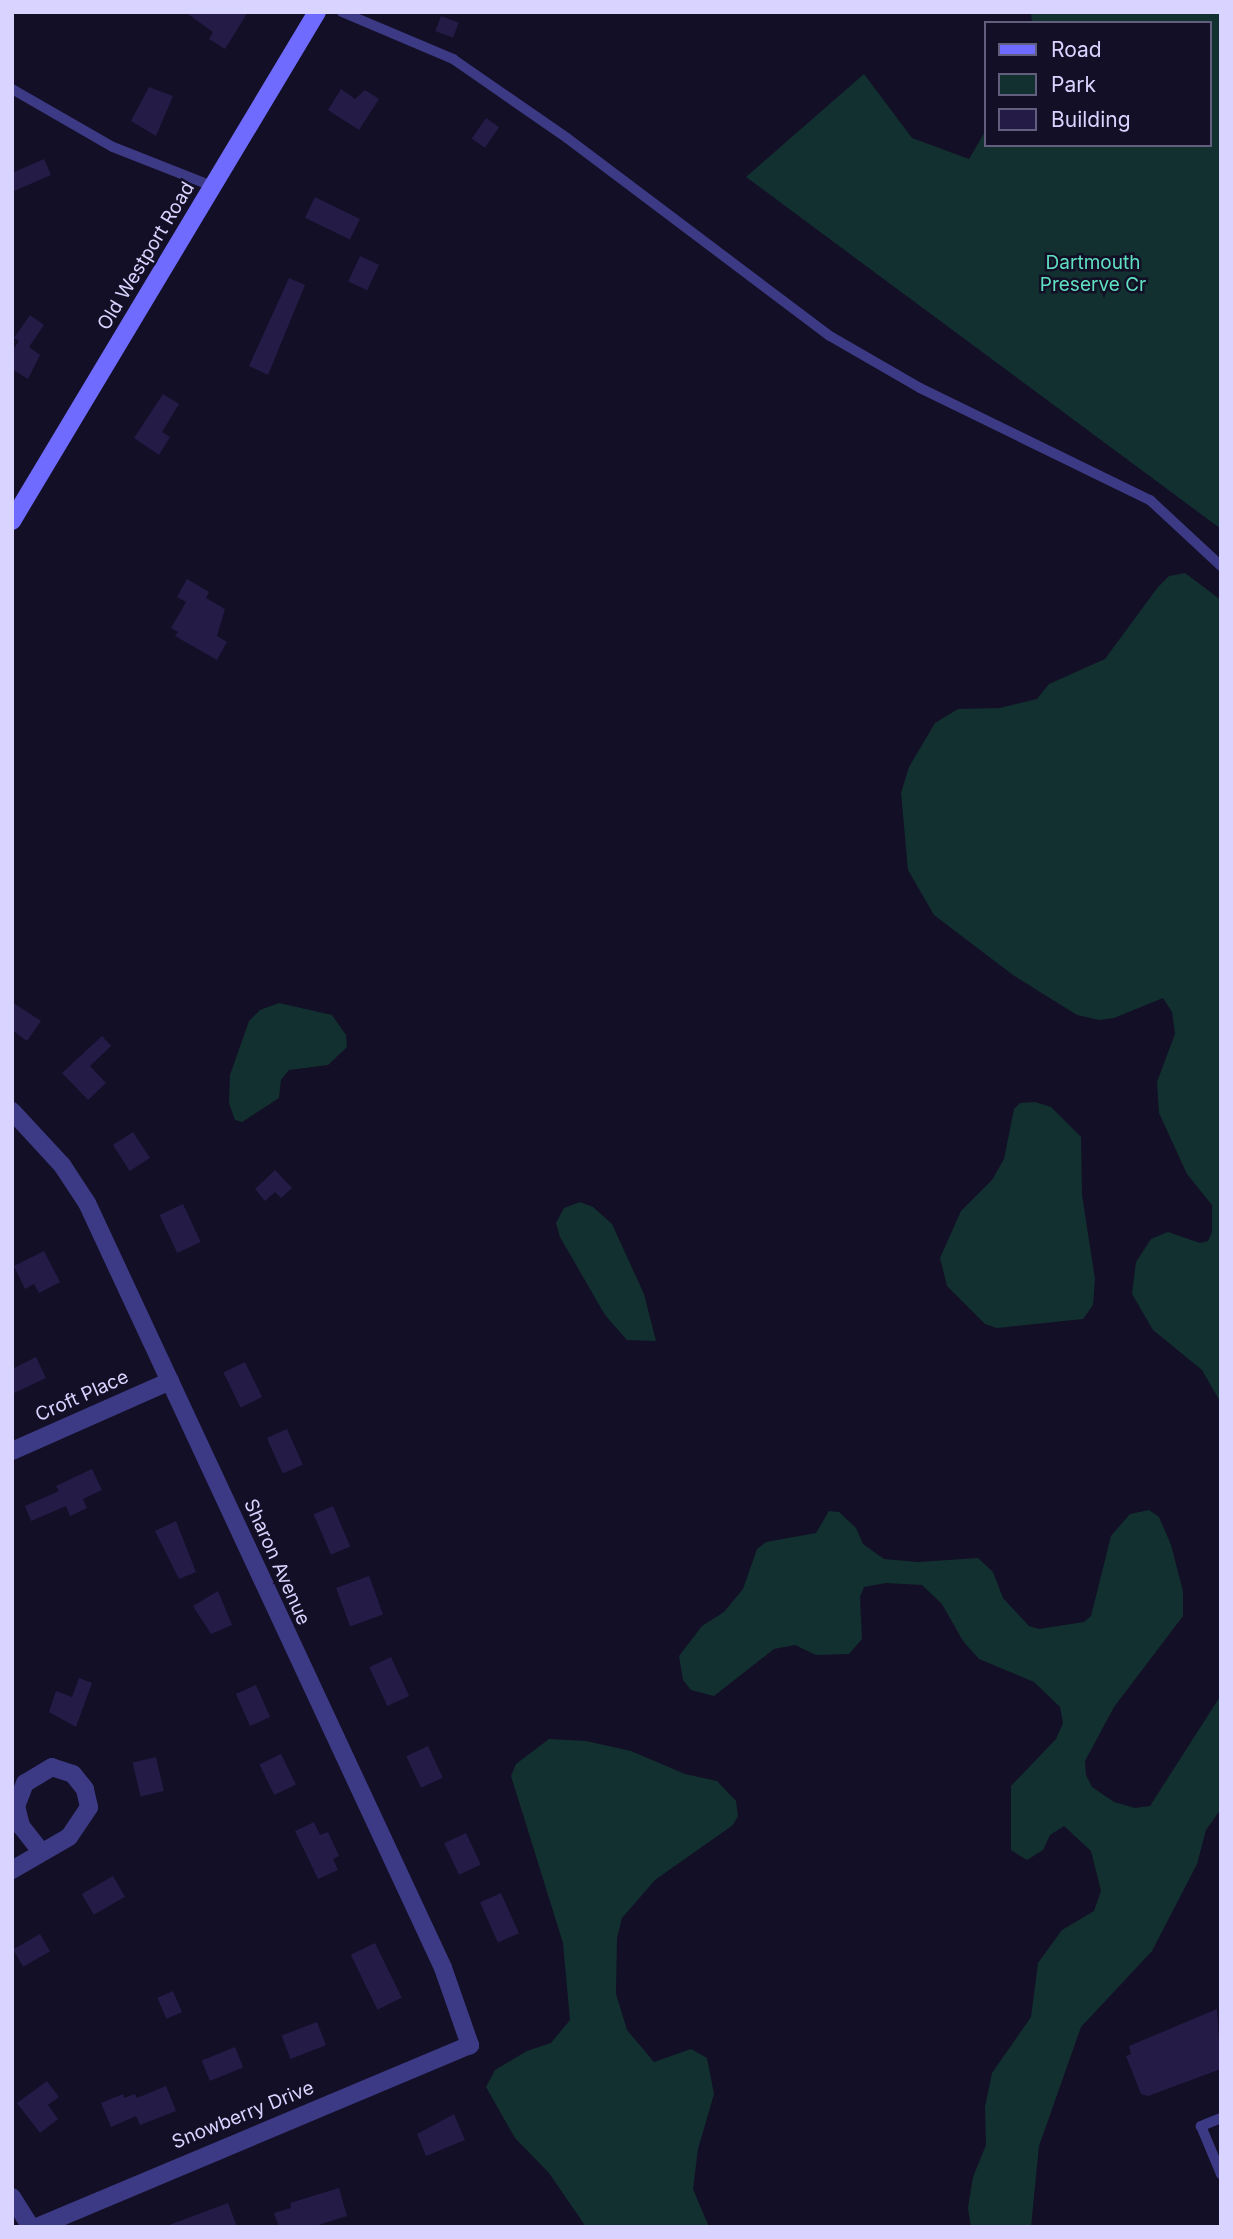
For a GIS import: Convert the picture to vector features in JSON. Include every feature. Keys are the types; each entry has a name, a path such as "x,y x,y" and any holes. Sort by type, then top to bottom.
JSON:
{"main road":[{"name":"Old Westport Road","path":"12,521 317,12"}],"street":[{"name":"Sharon Avenue","path":"12,1111 62,1165 87,1203 312,1693 443,1968 468,2049"},
{"name":"Croft Place","path":"12,1451 170,1381"},
{"path":"12,1870 69,1837 89,1807 85,1789 73,1774 52,1767 25,1783 16,1805 21,1826 41,1852"},
{"name":"Snowberry Drive","path":"37,2227 468,2049"},
{"path":"12,2197 31,2227"}],"lane":[{"path":"342,12 453,60 567,138 830,336 920,388 1150,500 1221,566"},
{"path":"12,89 113,147 212,186"},
{"path":"1221,2118 1201,2126 1221,2174"}],"green space":[{"name":"Dartmouth Preserve Cr","path":"1031,12 1221,12 1221,529 746,177 864,74 912,138 969,159 984,133 984,147 1212,147 1212,21 1032,21"},
{"path":"1185,573 1221,600 1221,1403 1202,1370 1153,1330 1132,1294 1136,1262 1151,1239 1168,1232 1200,1243 1208,1241 1212,1232 1212,1205 1187,1174 1159,1113 1157,1082 1175,1034 1172,1012 1163,998 1114,1018 1099,1020 1077,1015 1013,975 934,915 908,870 901,793 909,767 935,723 958,709 1000,708 1037,699 1049,684 1105,659 1158,587 1169,576"},
{"path":"279,1003 332,1015 346,1035 347,1047 328,1065 289,1070 281,1080 279,1098 242,1122 235,1120 229,1103 230,1075 249,1021 260,1010"},
{"path":"1035,1102 1051,1107 1081,1137 1082,1195 1095,1279 1093,1305 1083,1319 997,1328 985,1324 947,1286 940,1258 961,1211 992,1180 1004,1159 1014,1109 1020,1103"},
{"path":"580,1202 593,1207 612,1224 644,1294 656,1341 627,1340 605,1315 560,1237 556,1223 564,1208"},
{"path":"1149,1510 1159,1517 1171,1545 1183,1591 1183,1616 1114,1707 1085,1761 1086,1775 1092,1787 1114,1802 1135,1808 1150,1806 1221,1695 1221,1809 1206,1830 1197,1864 1152,1951 1081,2027 1039,2146 1031,2227 971,2227 968,2208 973,2177 986,2145 985,2107 992,2073 1031,2017 1038,1963 1062,1930 1094,1911 1101,1891 1091,1851 1064,1826 1050,1835 1043,1850 1027,1860 1011,1850 1011,1786 1056,1739 1063,1723 1060,1707 1034,1682 979,1659 963,1641 942,1604 922,1585 886,1583 864,1587 860,1597 862,1639 849,1654 816,1655 795,1645 774,1649 714,1696 691,1690 683,1680 679,1656 702,1626 724,1612 743,1589 757,1549 766,1542 816,1533 829,1511 839,1512 856,1528 863,1544 884,1559 918,1562 978,1558 993,1572 1003,1598 1029,1626 1039,1629 1084,1622 1091,1616 1111,1536 1130,1514"},
{"path":"549,1739 586,1741 631,1751 685,1774 717,1781 736,1801 738,1816 733,1825 655,1880 622,1918 617,1938 616,1994 627,2030 654,2062 691,2049 707,2058 714,2094 698,2149 693,2189 709,2227 586,2227 549,2173 515,2138 486,2087 495,2070 527,2051 551,2043 570,2020 563,1943 511,1776 516,1764"}],"building":[{"path":"185,12 248,12 225,49 209,39 213,32"},
{"path":"441,16 459,23 453,38 435,31"},
{"path":"149,87 173,96 156,136 131,121"},
{"path":"341,89 355,99 365,90 379,99 359,130 328,110"},
{"path":"486,118 499,127 485,148 472,138"},
{"path":"44,159 51,175 12,192 12,173"},
{"path":"315,197 360,219 350,240 305,218"},
{"path":"360,256 379,265 367,290 348,281"},
{"path":"289,278 305,285 268,375 249,366"},
{"path":"30,315 44,325 29,347 40,355 28,379 12,369 12,351 19,341 14,338"},
{"path":"163,394 179,404 162,432 170,437 159,455 134,438"},
{"path":"187,579 209,592 206,598 225,609 217,636 227,642 217,660 175,636 178,632 171,628 186,602 177,597"},
{"path":"12,1002 41,1021 27,1041 12,1030"},
{"path":"102,1036 111,1046 90,1066 106,1083 88,1100 62,1073"},
{"path":"133,1132 150,1158 130,1171 113,1145"},
{"path":"275,1170 292,1188 281,1198 275,1192 265,1201 255,1189"},
{"path":"183,1204 201,1242 177,1253 159,1215"},
{"path":"44,1251 60,1282 39,1293 34,1284 25,1289 14,1266"},
{"path":"36,1357 46,1378 12,1394 12,1369"},
{"path":"245,1362 262,1397 241,1408 223,1373"},
{"path":"287,1429 303,1465 283,1474 267,1438"},
{"path":"92,1469 102,1490 83,1499 87,1508 70,1516 66,1506 31,1521 25,1506 59,1491 56,1486"},
{"path":"333,1506 350,1547 331,1555 314,1514"},
{"path":"176,1521 196,1572 179,1579 155,1531"},
{"path":"369,1576 383,1615 350,1626 336,1588"},
{"path":"218,1591 232,1625 211,1634 193,1606"},
{"path":"391,1657 409,1696 387,1706 369,1667"},
{"path":"79,1678 92,1683 76,1727 49,1712 56,1691 72,1697"},
{"path":"256,1685 270,1717 250,1726 236,1694"},
{"path":"428,1746 443,1778 421,1788 406,1756"},
{"path":"281,1754 296,1785 274,1795 259,1765"},
{"path":"156,1757 164,1791 140,1797 133,1762"},
{"path":"314,1822 320,1835 328,1832 339,1856 333,1859 338,1870 318,1879 295,1831"},
{"path":"466,1833 481,1865 459,1875 444,1843"},
{"path":"113,1876 125,1897 94,1915 82,1894"},
{"path":"501,1893 519,1933 498,1943 480,1902"},
{"path":"40,1934 50,1951 23,1967 13,1950"},
{"path":"375,1943 402,1998 377,2010 351,1955"},
{"path":"173,1991 182,2012 166,2019 157,1998"},
{"path":"1217,2009 1221,2069 1148,2096 1141,2094 1126,2056 1131,2054 1129,2046"},
{"path":"317,2022 326,2045 290,2059 282,2036"},
{"path":"235,2047 243,2067 210,2081 202,2060"},
{"path":"47,2081 59,2097 48,2105 58,2119 40,2133 17,2103"},
{"path":"166,2086 176,2111 140,2125 136,2116 111,2127 101,2103 123,2094 124,2098 135,2094 137,2098"},
{"path":"454,2114 465,2140 426,2156 417,2134"},
{"path":"339,2188 347,2216 312,2227 279,2227 274,2213 291,2208 290,2203"},
{"path":"228,2203 237,2227 169,2225"}]}
